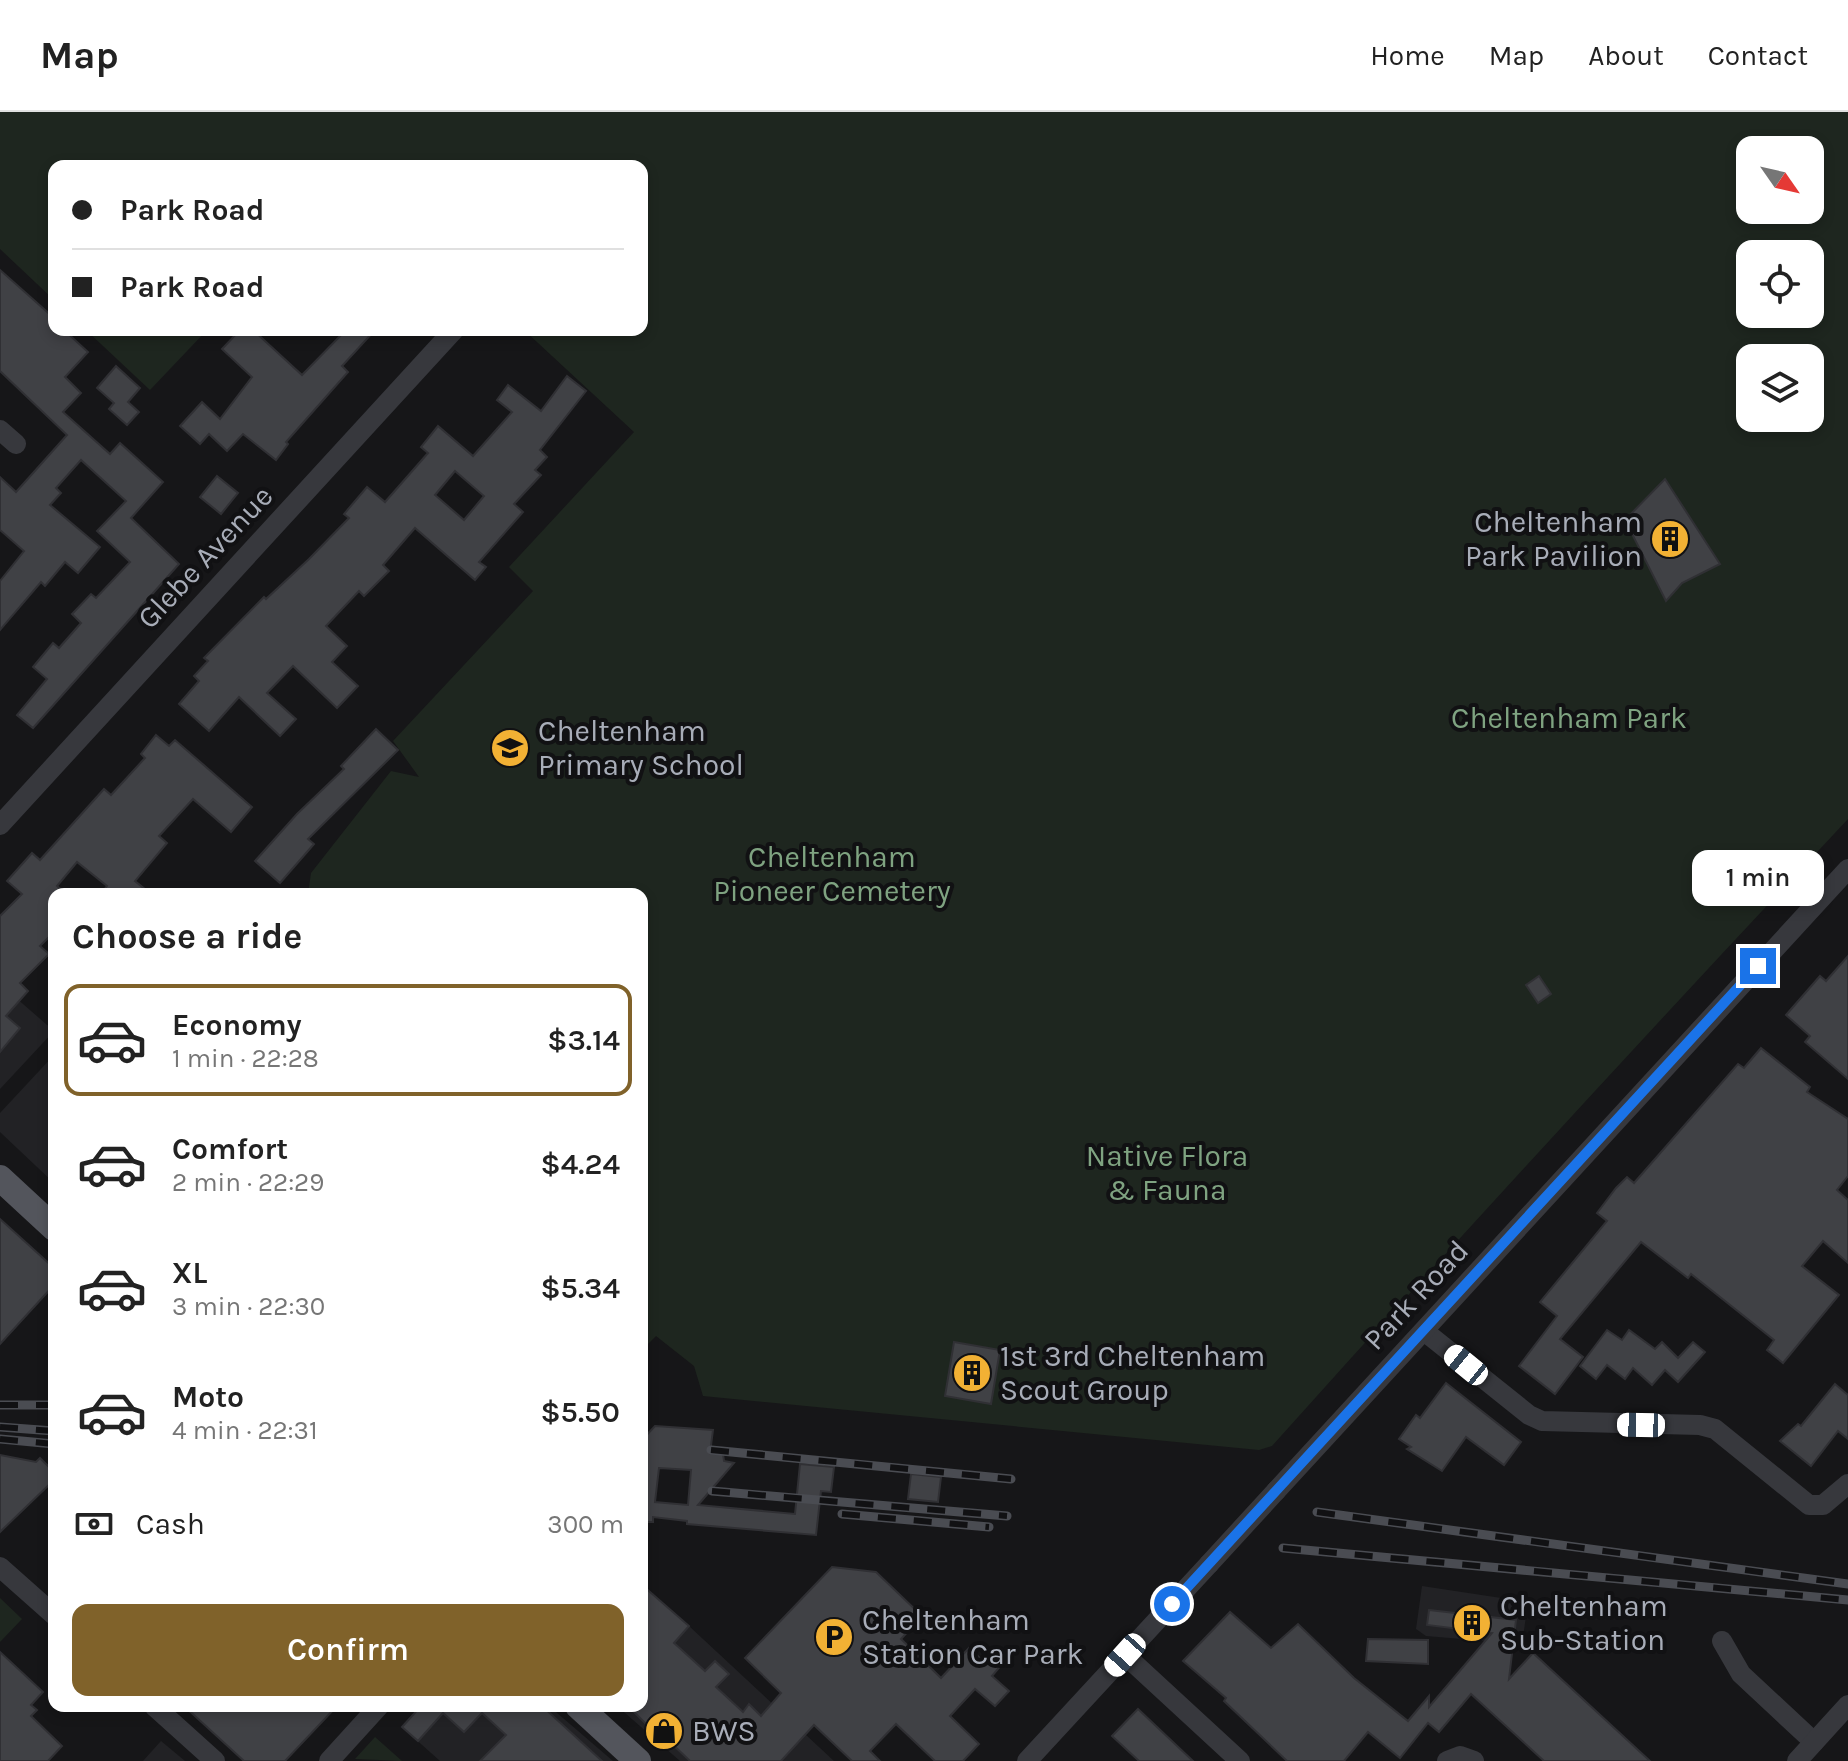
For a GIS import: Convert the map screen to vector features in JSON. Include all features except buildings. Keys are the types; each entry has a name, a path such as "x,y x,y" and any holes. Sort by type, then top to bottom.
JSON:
{"main road":[{"path":"0,1178 48,1222"},
{"path":"585,1712 638,1761"}],"street":[{"name":"Glebe Avenue","path":"0,825 448,336"},
{"path":"0,430 16,444"},
{"name":"Park Road","path":"1027,1761 1848,869"},
{"path":"1424,1331 1529,1415 1542,1421 1700,1425 1715,1429 1803,1502 1815,1507 1834,1499 1848,1484"},
{"path":"0,1567 48,1610"},
{"path":"1722,1641 1741,1674 1814,1742"},
{"path":"1125,1655 1240,1761"},
{"path":"1797,1761 1848,1705"},
{"path":"161,1712 215,1761"},
{"path":"329,1761 374,1712"}],"shaded area":[{"path":"0,984 48,1026 48,1037 0,1089"},
{"path":"48,1061 48,1177 0,1132 0,1113"},
{"path":"1422,1586 1528,1602 1522,1644 1426,1636 1416,1629"},
{"path":"648,1590 834,1761 680,1761 624,1712 648,1712"},
{"path":"416,1712 556,1712 613,1761 440,1761 402,1727"},
{"path":"161,1741 185,1761 143,1761"}],"green space":[{"path":"0,112 1848,112 1848,819 1558,1131 1272,1446 1259,1450 703,1396 694,1366 656,1336 648,1344 648,888 309,888 311,873 391,771 419,777 393,741 533,591 509,567 634,432 530,336 648,336 648,160 48,160 48,294 0,249"},
{"path":"92,336 201,336 150,390"},
{"path":"0,1598 22,1619 0,1642"},
{"path":"375,1737 402,1761 355,1759"}],"railway":[{"path":"0,1405 48,1405"},
{"path":"0,1427 48,1431"},
{"path":"0,1439 48,1443"},
{"path":"711,1450 1011,1479"},
{"path":"712,1491 1007,1516"},
{"path":"1317,1512 1848,1584"},
{"path":"842,1514 989,1527"},
{"path":"1283,1548 1848,1600"}],"place":[{"name":"Cheltenham Park Pavilion","path":"1670,539"},
{"name":"Cheltenham Primary School","path":"510,748"},
{"name":"1st 3rd Cheltenham Scout Group","path":"972,1373"},
{"name":"Cheltenham Sub-Station","path":"1472,1623"},
{"name":"Cheltenham Station Car Park","path":"834,1637"},
{"name":"BWS","path":"664,1731"}],"route":[{"path":"1172,1604 1758,966"}],"park label":[{"name":"Cheltenham Park","path":"1569,718"},
{"name":"Cheltenham Pioneer Cemetery","path":"832,874"},
{"name":"Native Flora & Fauna","path":"1167,1173"}]}
